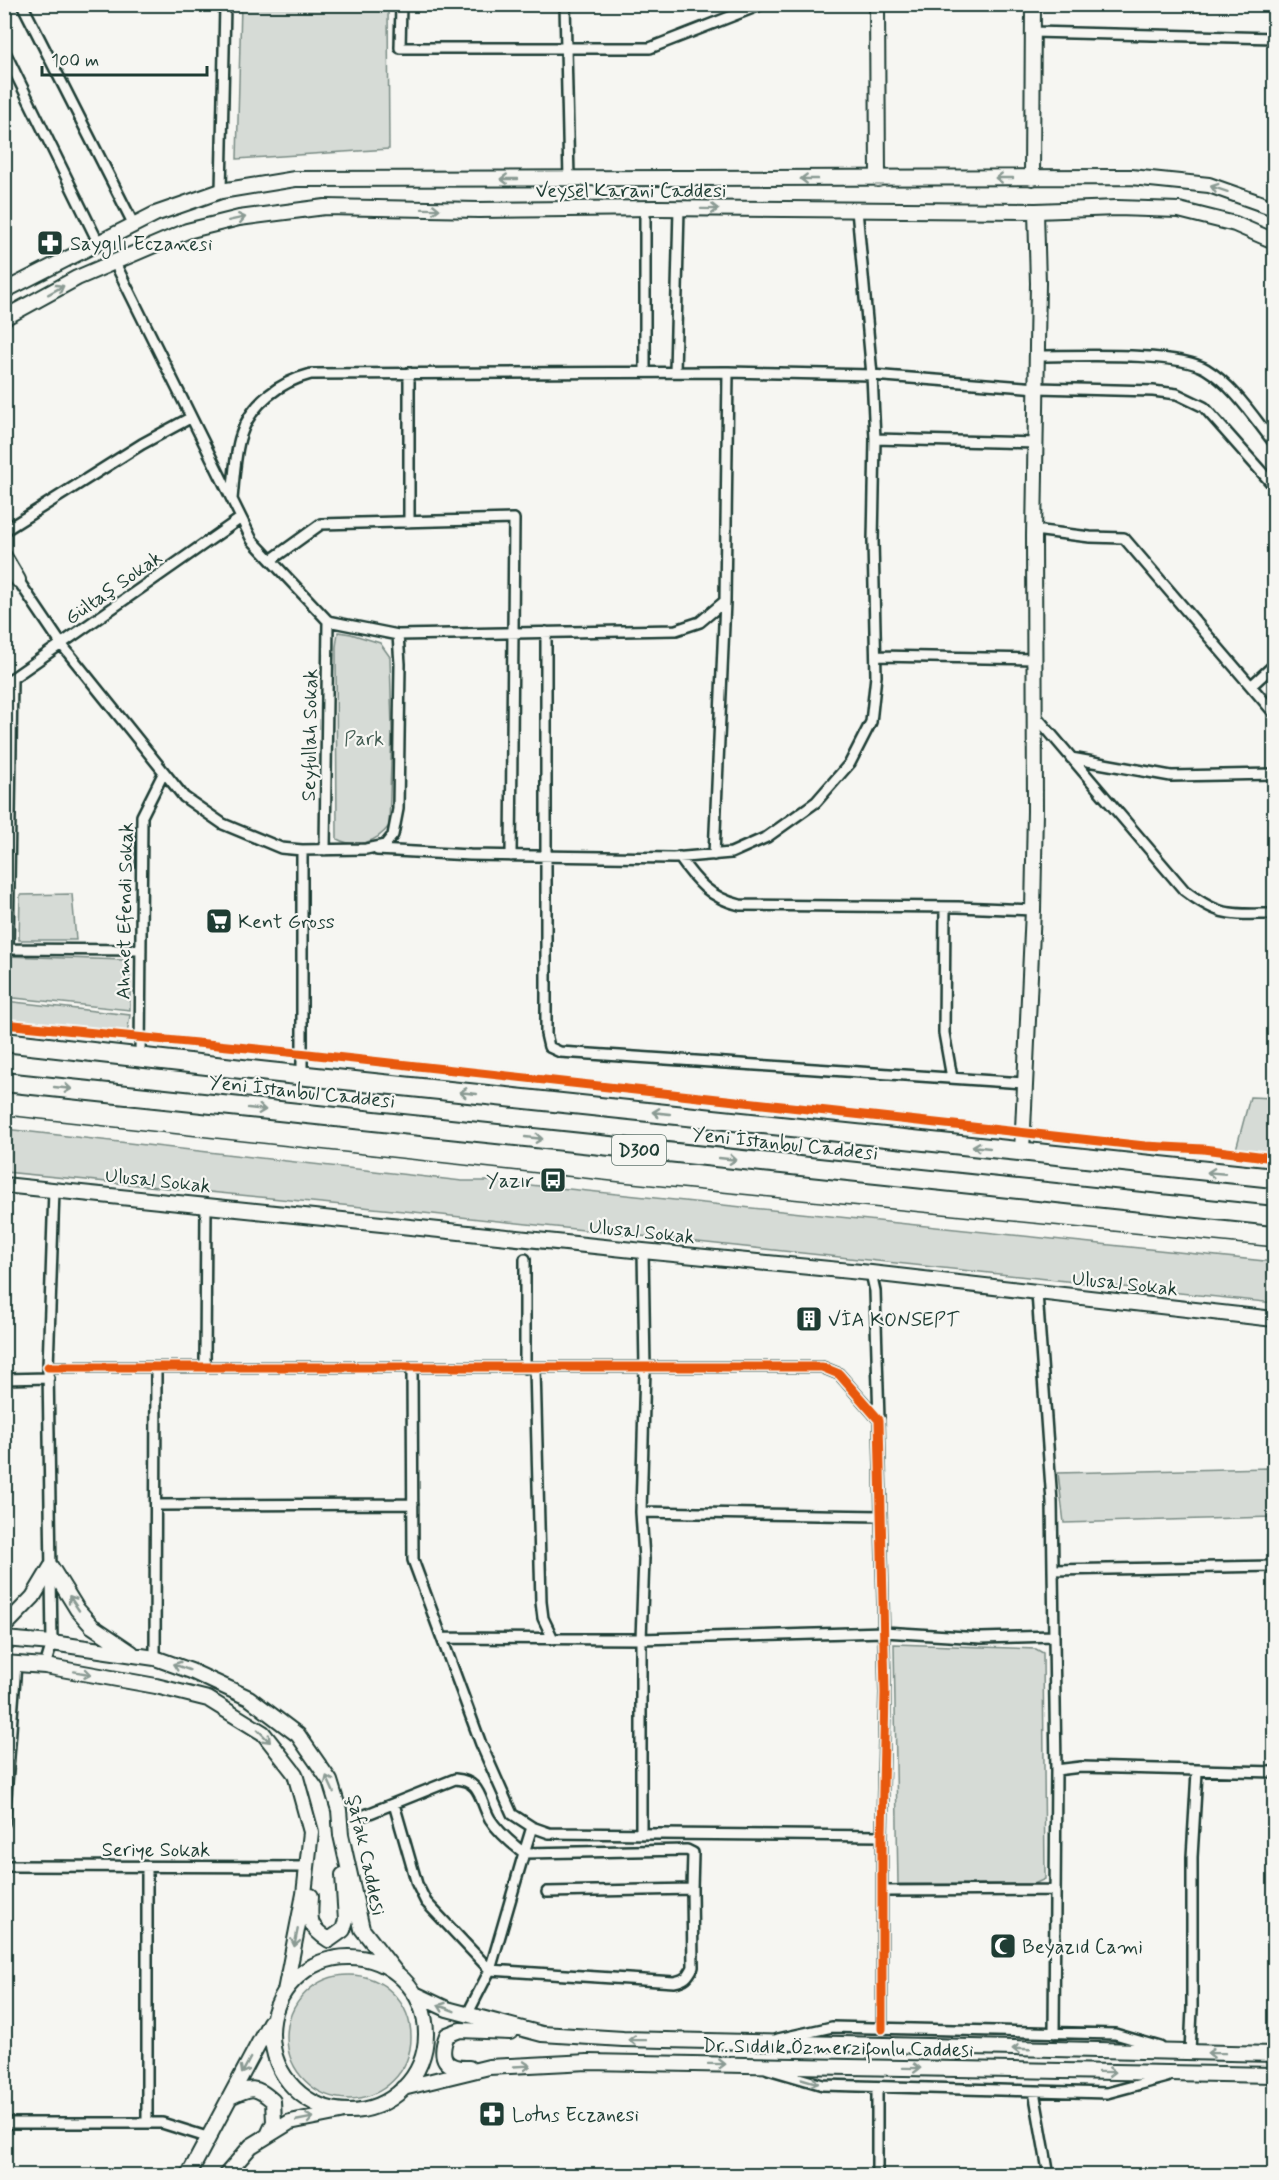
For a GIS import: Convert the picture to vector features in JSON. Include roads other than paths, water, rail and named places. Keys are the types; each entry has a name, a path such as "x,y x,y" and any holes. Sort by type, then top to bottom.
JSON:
{"highway":[{"name":"Yeni İstanbul Caddesi","path":"4,1042 302,1076 1275,1178"},
{"name":"Yeni İstanbul Caddesi","path":"4,1082 1275,1216"}],"main road":[{"path":"877,4 878,179"},
{"path":"1032,178 1034,4"},
{"name":"Veysel Karani Caddesi","path":"4,291 155,214 221,191 295,179 1131,177 1209,185 1275,208"},
{"name":"Veysel Karani Caddesi","path":"4,318 77,278 187,231 239,218 325,207 479,210 645,208 1179,210 1235,224 1275,241"},
{"path":"1022,1152 1033,910 1034,530 1038,283 1036,211"},
{"path":"4,556 18,580"},
{"path":"4,564 18,580"},
{"name":"Ulusal Sokak","path":"4,1185 871,1273 1275,1319"},
{"path":"4,1627 33,1597 51,1567 77,1609 92,1626 134,1655"},
{"name":"Şafak Caddesi","path":"4,1639 52,1643 155,1658 191,1671 249,1698 298,1735 330,1781 339,1810 342,1840 362,1929 397,1974"},
{"path":"10,1664 45,1666 156,1686 208,1699 263,1733 295,1774 311,1832 299,1925 285,1991 210,2138 188,2175"},
{"path":"308,1867 312,1893 310,1918 315,1931 329,1940 343,1930 346,1920 342,1840"},
{"path":"225,2175 251,2146 290,2122 370,2108 391,2098 409,2082 420,2062 425,2039 424,2016 415,1995 397,1974 378,1962 353,1956 326,1960 303,1972 285,1991"},
{"name":"Dr. Sıddık Özmerzifonlu Caddesi","path":"415,1995 447,2009 542,2034 759,2043 1275,2054"},
{"path":"274,2015 272,2038 276,2061 288,2081 304,2097 325,2107 347,2111"},
{"path":"489,2067 455,2068 448,2065 444,2058 447,2035 460,2030 542,2034"},
{"name":"Dr. Sıddık Özmerzifonlu Caddesi","path":"403,2088 489,2067 588,2062 1275,2075"},
{"path":"230,2097 247,2089 258,2089 273,2101 274,2122 268,2136"}],"street":[{"path":"22,4 134,225"},
{"path":"221,191 225,4"},
{"path":"401,4 400,48 566,50 650,48 763,4"},
{"path":"565,4 569,179"},
{"path":"1033,32 1275,38"},
{"path":"4,50 99,244"},
{"path":"645,208 645,372"},
{"path":"675,372 679,208"},
{"path":"18,580 62,645 184,797 222,824 281,848 366,849 511,856 679,857 731,853 767,837 816,802 850,763 871,722 876,676 873,541 875,439 872,375 857,210"},
{"path":"114,261 252,540 328,621 398,634 676,630 700,622 725,601"},
{"path":"1037,356 1154,357 1205,368 1230,389 1275,443"},
{"path":"714,855 725,601 728,372"},
{"path":"232,499 241,435 258,403 295,378 311,374 728,372 872,375 1037,388 1153,391 1177,394 1204,407 1275,486"},
{"path":"409,373 409,522"},
{"path":"4,531 142,444 190,418"},
{"path":"875,439 1036,443"},
{"name":"Gültaş Sokak","path":"8,682 241,518"},
{"path":"271,560 321,524 514,519 511,856"},
{"path":"1034,530 1090,537 1124,538 1275,713"},
{"name":"Seyfullah Sokak","path":"325,850 328,621"},
{"path":"546,632 546,1034 549,1047 554,1050 1024,1083"},
{"path":"366,849 385,845 393,835 398,809 400,664 398,634"},
{"path":"876,656 1035,660"},
{"path":"1251,686 1275,665"},
{"path":"8,682 6,949 141,950"},
{"path":"1035,715 1184,890 1204,906 1224,914 1275,915"},
{"path":"1071,758 1171,776 1275,774"},
{"name":"Ahmet Efendi Sokak","path":"140,1056 142,816 164,772"},
{"path":"302,850 302,1076"},
{"path":"679,857 699,885 724,901 740,906 1033,910"},
{"path":"945,907 944,1033 952,1078"},
{"path":"45,1666 52,1643 48,1367 54,1190"},
{"path":"205,1367 206,1205"},
{"path":"642,1834 641,1639 644,1559 641,1512 645,1368 643,1251"},
{"path":"525,1259 541,1602 543,1618 553,1639"},
{"path":"871,1273 875,1291 885,1693 882,2029"},
{"path":"1037,1293 1052,1502 1056,1770 1054,2033"},
{"path":"48,1367 822,1367 839,1374 879,1420"},
{"path":"155,1658 156,1368"},
{"path":"412,1368 413,1560 481,1744 512,1814 532,1827 549,1833 882,1836"},
{"path":"4,1379 49,1378"},
{"path":"156,1505 412,1504"},
{"path":"641,1512 881,1516"},
{"path":"1053,1570 1275,1566"},
{"path":"442,1638 641,1639 884,1632 981,1638 1054,1636"},
{"path":"4,1824 10,1664"},
{"path":"1056,1770 1081,1767 1197,1772 1275,1772"},
{"path":"759,2043 832,2027 1115,2034 1183,2052 1192,2009 1192,1857 1197,1772"},
{"path":"365,1815 456,1779 467,1779 477,1790 490,1817 505,1839 524,1853 687,1850 693,1853 694,1859 693,1967 689,1976 683,1981 490,1970 426,1902 411,1864 394,1804"},
{"path":"467,2014 490,1970 532,1827"},
{"name":"Seriye Sokak","path":"4,1866 308,1867"},
{"path":"147,1867 147,2122"},
{"path":"547,1892 693,1889"},
{"path":"883,1890 1054,1890"},
{"path":"754,2065 823,2085 1107,2093 1178,2073"},
{"path":"877,2086 877,2175"},
{"path":"1034,2091 1049,2175"},
{"path":"4,2116 5,2123 162,2122 210,2138"}],"tram line":[{"path":"4,1115 620,1182 1274,1247"}],"place":[{"name":"Saygılı Eczanesi","path":"50,243"},
{"name":"Kent Gross","path":"219,921"},
{"name":"Yazır","path":"553,1180"},
{"name":"VİA KONSEPT","path":"809,1319"},
{"name":"Beyazıd Cami","path":"1003,1946"},
{"name":"Lotus Eczanesi","path":"492,2114"}],"park label":[{"name":"Park","path":"364,738"}]}
